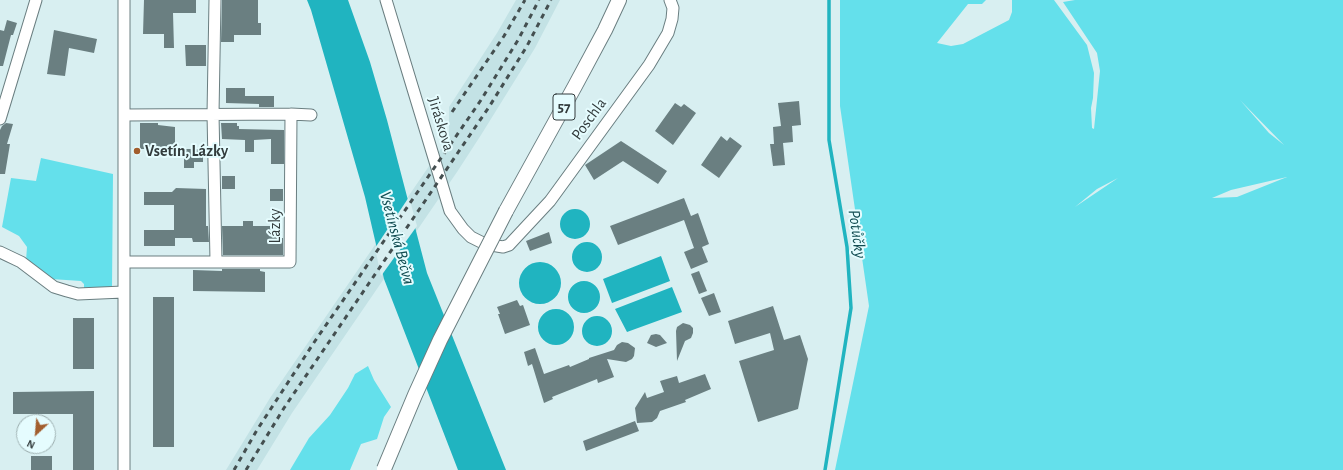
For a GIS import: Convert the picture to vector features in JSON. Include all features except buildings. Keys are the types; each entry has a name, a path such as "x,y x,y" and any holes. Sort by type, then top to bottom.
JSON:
{"main road":[{"name":"57","path":"384,470 415,395 440,340 506,211 575,86 619,0"}],"street":[{"path":"0,119 36,0"},
{"path":"124,0 124,470"},
{"path":"215,0 213,114 216,261"},
{"name":"Jiráskova","path":"386,0 450,211 463,230 471,237 485,244"},
{"name":"Poschla","path":"485,244 503,247 509,245 550,201 659,49 668,33 672,19 670,0"},
{"name":"Lázky","path":"124,262 290,262 291,114"},
{"path":"124,115 311,115"},
{"path":"0,252 21,262 54,287 66,291 78,294 123,292"}],"shaded area":[{"path":"516,0 560,0 535,48 481,135 292,413 257,470 226,470 270,398 449,137 449,107 497,33"},
{"path":"840,0 986,0 982,4 968,4 937,43 951,46 963,44 1009,20 1012,12 1012,0 1054,0 1087,45 1094,73 1091,108 1092,128 1094,129 1100,71 1097,53 1063,2 1075,0 1343,0 1343,470 835,470 869,306 840,106","holes":["1240,100 1284,145 1269,133","1287,177 1237,197 1212,198 1231,190","1118,178 1075,207 1097,189"]},
{"path":"41,158 113,174 112,288 84,290 84,284 81,281 51,279 26,261 27,247 19,236 2,227 11,178 36,181"},
{"path":"368,366 374,380 391,407 384,417 377,439 361,444 350,470 290,470 309,438 330,415 348,388 355,374"}],"water":[{"name":"Vsetínská Bečva","path":"307,0 348,0 370,62 387,120 427,273 506,470 458,470 384,279 365,197"},
{"path":"575,209 581,210 589,218 589,230 581,238 575,239 569,238 561,230 560,224 561,218 569,210"},
{"path":"587,242 598,246 602,257 598,268 587,272 576,268 572,257 576,246"},
{"path":"661,256 670,281 612,303 603,279"},
{"path":"540,262 555,268 561,283 555,298 540,304 525,298 519,283 525,268"},
{"path":"581,281 587,281 597,288 600,297 599,303 593,310 587,313 581,313 571,306 568,300 568,294 575,284"},
{"path":"672,287 682,312 627,332 615,309"},
{"path":"560,309 569,314 573,320 573,334 569,340 560,345 552,345 543,340 539,334 538,323 543,314 549,310"},
{"path":"597,316 608,320 612,331 608,342 597,346 586,342 582,331 586,320"}],"pier":[{"path":"409,197 417,226 381,276 375,248"}],"waterway":[{"name":"Potůčky","path":"825,470 851,308 847,247 829,140 829,0"}],"railway":[{"path":"452,112 504,36 525,0"},
{"path":"234,470 257,430 315,341 481,100 518,40 539,0"},
{"path":"246,470 284,408 489,107 527,46 551,0"}],"place":[{"name":"Vsetín, Lázky","path":"137,151"}]}
